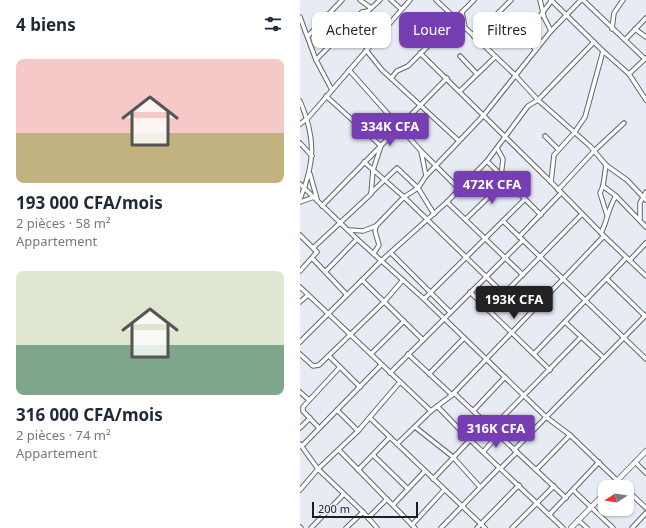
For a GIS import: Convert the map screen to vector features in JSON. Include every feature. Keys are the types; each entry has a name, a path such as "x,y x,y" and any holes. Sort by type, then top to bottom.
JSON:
{"main road":[{"path":"618,480 646,451"},
{"path":"571,528 598,500"}],"street":[{"path":"308,36 342,0"},
{"path":"360,0 369,10"},
{"path":"316,60 362,12 369,10 380,0"},
{"path":"391,0 400,8"},
{"path":"391,20 400,8 410,0"},
{"path":"436,0 448,12"},
{"path":"462,12 474,0"},
{"path":"499,12 511,0"},
{"path":"540,0 542,12 551,31"},
{"path":"536,50 529,43 527,36 542,12 552,0 603,51 630,74 646,100"},
{"path":"347,229 350,231 363,231 376,226 404,197 418,188 426,176 483,116 551,31 582,0 645,58 630,74"},
{"path":"612,29 614,13 623,0"},
{"path":"300,18 301,24 308,36 316,60 332,90"},
{"path":"625,40 646,18"},
{"path":"465,29 473,36"},
{"path":"635,29 646,37"},
{"path":"300,342 382,260 460,190 487,161 525,111 538,100 594,42"},
{"path":"392,77 401,68 408,66 425,48"},
{"path":"486,48 515,75 538,100 594,151 606,165 627,180 644,198"},
{"path":"300,124 308,118 366,50 382,70 392,77 459,140"},
{"path":"551,182 554,155 574,133 585,117 603,51"},
{"path":"420,53 447,78 602,235 646,276"},
{"path":"460,56 477,74"},
{"path":"460,91 495,57"},
{"path":"349,70 421,151 460,190"},
{"path":"322,206 447,78"},
{"path":"326,96 380,146"},
{"path":"300,101 308,118 312,156 310,174 300,201"},
{"path":"390,372 505,257 594,151 624,123"},
{"path":"545,136 558,149"},
{"path":"300,143 312,156"},
{"path":"371,194 373,170 380,146"},
{"path":"497,148 503,158 502,176"},
{"path":"421,151 426,176"},
{"path":"487,161 541,215"},
{"path":"364,162 404,197 504,294"},
{"path":"397,444 431,411 453,394 564,279 602,235 606,215 600,194 603,186 606,165"},
{"path":"313,248 397,168 418,188 434,214"},
{"path":"310,174 318,202"},
{"path":"466,219 506,180"},
{"path":"300,184 357,239 424,299 546,417 570,435 618,480"},
{"path":"603,186 616,196 646,227"},
{"path":"640,220 638,208 646,192"},
{"path":"606,215 616,196"},
{"path":"300,201 314,198"},
{"path":"424,299 483,238 525,199"},
{"path":"447,202 523,275"},
{"path":"488,310 582,214"},
{"path":"503,220 646,359"},
{"path":"374,253 379,245 375,231 376,226"},
{"path":"300,235 317,252 300,271"},
{"path":"326,271 357,239"},
{"path":"534,354 607,279 646,243"},
{"path":"391,253 450,312"},
{"path":"312,258 326,271 347,295"},
{"path":"440,528 500,468 546,417 646,316 607,279"},
{"path":"362,280 422,340"},
{"path":"300,354 316,367 330,357 384,302 403,280"},
{"path":"300,287 431,411"},
{"path":"470,292 550,370"},
{"path":"300,302 308,294"},
{"path":"371,354 404,321"},
{"path":"565,322 604,358"},
{"path":"491,429 581,337"},
{"path":"429,374 464,338"},
{"path":"408,354 482,419 515,451 537,469 566,498"},
{"path":"330,357 360,387"},
{"path":"376,528 363,512 343,495 318,468 301,445 381,365"},
{"path":"319,428 302,409 340,367"},
{"path":"473,411 505,377"},
{"path":"300,490 318,468 358,431 400,382"},
{"path":"300,392 309,400"},
{"path":"437,406 470,440 563,528"},
{"path":"337,410 358,431"},
{"path":"300,428 310,418"},
{"path":"370,418 485,528"},
{"path":"466,436 482,419"},
{"path":"415,427 453,457 480,487"},
{"path":"483,452 498,435"},
{"path":"537,469 570,435"},
{"path":"358,470 390,437"},
{"path":"433,479 470,440"},
{"path":"339,450 414,527 444,490"},
{"path":"373,455 408,489"},
{"path":"550,515 599,462"},
{"path":"635,462 646,473"},
{"path":"393,505 425,471"},
{"path":"477,528 519,485"},
{"path":"512,528 554,486"},
{"path":"573,490 613,528"},
{"path":"314,527 343,495"},
{"path":"634,497 646,508"},
{"path":"368,518 387,499"},
{"path":"346,528 363,512"},
{"path":"632,528 646,514"},
{"path":"578,520 587,528"}]}
